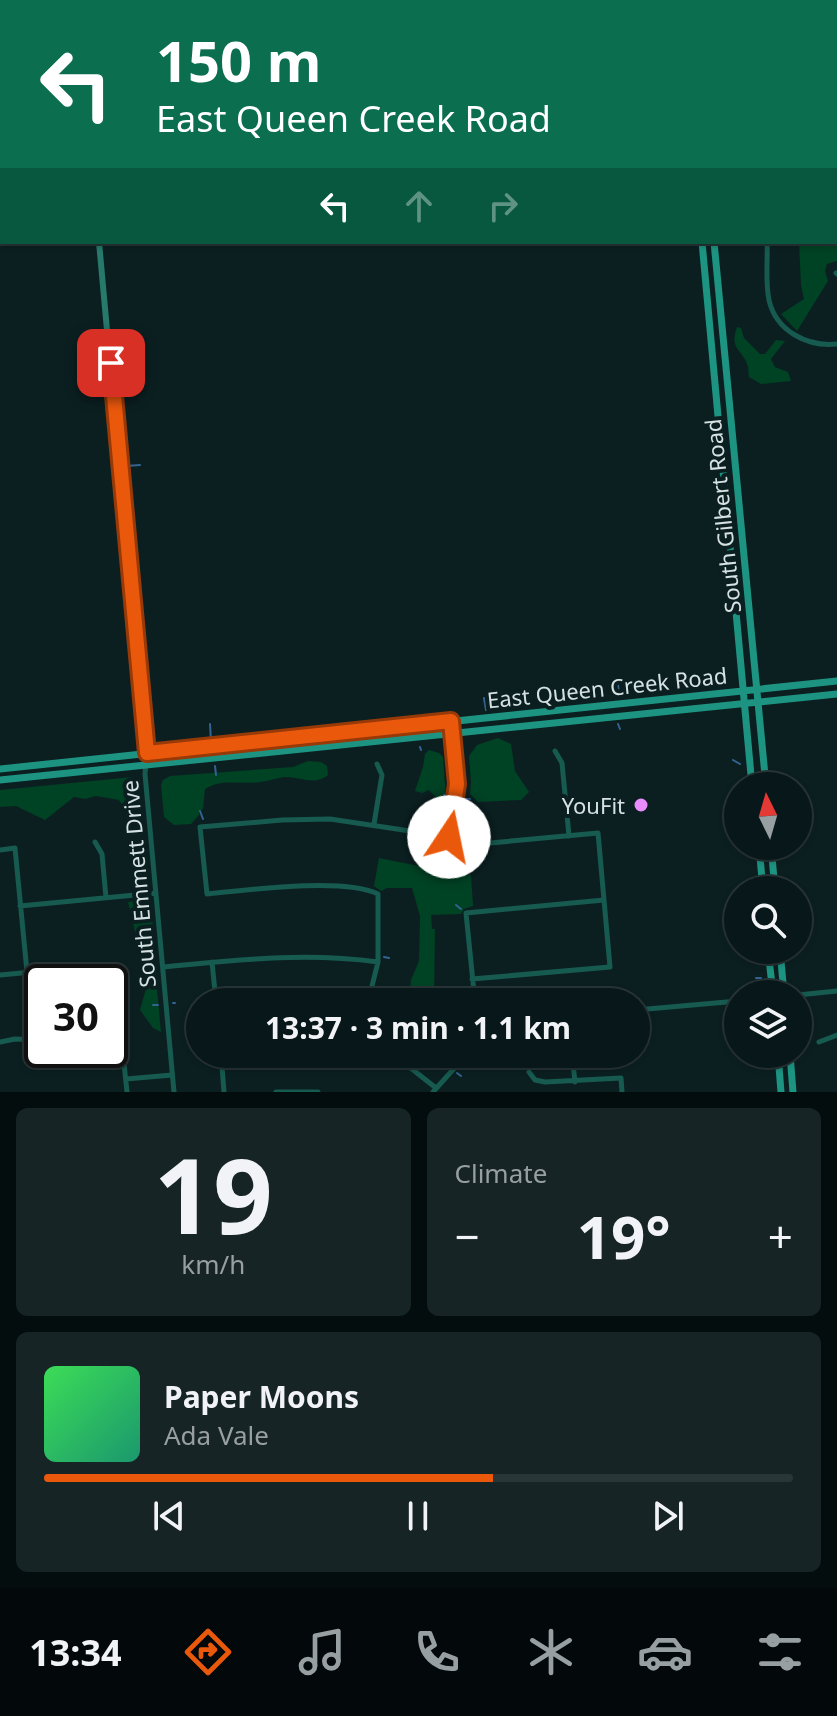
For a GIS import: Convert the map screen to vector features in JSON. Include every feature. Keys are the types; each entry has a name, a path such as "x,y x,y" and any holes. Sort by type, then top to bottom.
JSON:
{"main road":[{"name":"South Gilbert Road","path":"702,244 751,772"},
{"name":"South Gilbert Road","path":"714,244 765,772"},
{"path":"717,402 730,401"},
{"path":"731,546 743,545"},
{"name":"East Queen Creek Road","path":"0,780 451,721 837,681"},
{"name":"East Queen Creek Road","path":"0,769 146,760 453,733 837,694"},
{"path":"604,705 605,717"},
{"path":"779,1068 781,1092"},
{"path":"791,1068 793,1092"}],"street":[{"name":"South Emmett Drive","path":"99,244 174,1092"},
{"path":"767,244 769,300 781,324 794,335 814,344 837,344"},
{"path":"449,837 457,793 451,721"},
{"path":"555,751 562,763 569,836"},
{"path":"374,824 382,775 377,764"},
{"path":"372,988 378,962 378,894 347,888 301,886 207,894 200,827 308,819 374,824 490,843 598,833 610,967 472,979"},
{"path":"95,842 102,854 106,898"},
{"path":"0,850 15,848 26,964"},
{"path":"20,906 156,893"},
{"path":"473,988 466,913 604,900"},
{"path":"163,967 314,955 378,962"},
{"path":"212,962 215,988"},
{"path":"0,975 24,972"},
{"path":"812,994 837,991"},
{"path":"650,1009 724,1002"},
{"path":"819,1042 837,1035"},
{"path":"0,1042 24,1039"},
{"path":"125,1068 127,1092"},
{"path":"222,1068 224,1092"},
{"path":"409,1068 434,1090 454,1068"},
{"path":"574,1068 575,1082"},
{"path":"529,1072 535,1080 575,1082 621,1078 622,1092"},
{"path":"126,1079 173,1075"},
{"path":"276,1092 318,1092"}],"green space":[{"path":"799,244 837,244 837,261 827,264 825,271 828,281 797,331 781,314 804,299"},
{"path":"737,327 760,354 765,354 776,340 785,341 771,359 775,367 788,372 791,381 761,384 749,377 745,359 735,345"},
{"path":"498,738 511,744 515,771 529,792 521,800 478,802 470,794 469,756 477,745"},
{"path":"429,750 443,757 446,799 438,799 429,790 422,793 415,791 425,754"},
{"path":"308,761 327,766 328,775 313,780 285,777 218,784 205,789 203,809 191,824 174,825 164,817 161,785 170,776 293,767"},
{"path":"133,777 140,783 141,803 138,804 142,821 131,818 119,800 96,796 85,799 74,797 45,820 16,806 0,807 0,790"},
{"path":"425,837 469,845 466,875 471,875 473,906 464,909 461,914 431,915 432,929 435,929 434,988 410,988 419,961 420,916 412,888 387,888 381,891 374,886 379,858 419,866"},
{"path":"147,899 151,902 155,959 149,957 136,936 128,902"},
{"path":"155,968 161,1032 153,1028 140,1010 151,970"}],"waterway":[{"path":"126,466 140,465"},
{"path":"618,685 619,694"},
{"path":"484,698 486,710"},
{"path":"210,724 211,741"},
{"path":"618,724 620,729"},
{"path":"733,760 740,764"},
{"path":"215,766 216,775"},
{"path":"132,790 140,789"},
{"path":"444,795 449,796"},
{"path":"463,799 470,799"},
{"path":"200,811 203,819"},
{"path":"456,905 461,909"},
{"path":"384,957 389,958"},
{"path":"756,978 761,978"},
{"path":"153,1005 158,1005"},
{"path":"457,1073 461,1076"}],"place":[{"name":"YouFit","path":"641,805"}],"route":[{"path":"111,363 147,753 451,721 457,793 449,837"}]}
